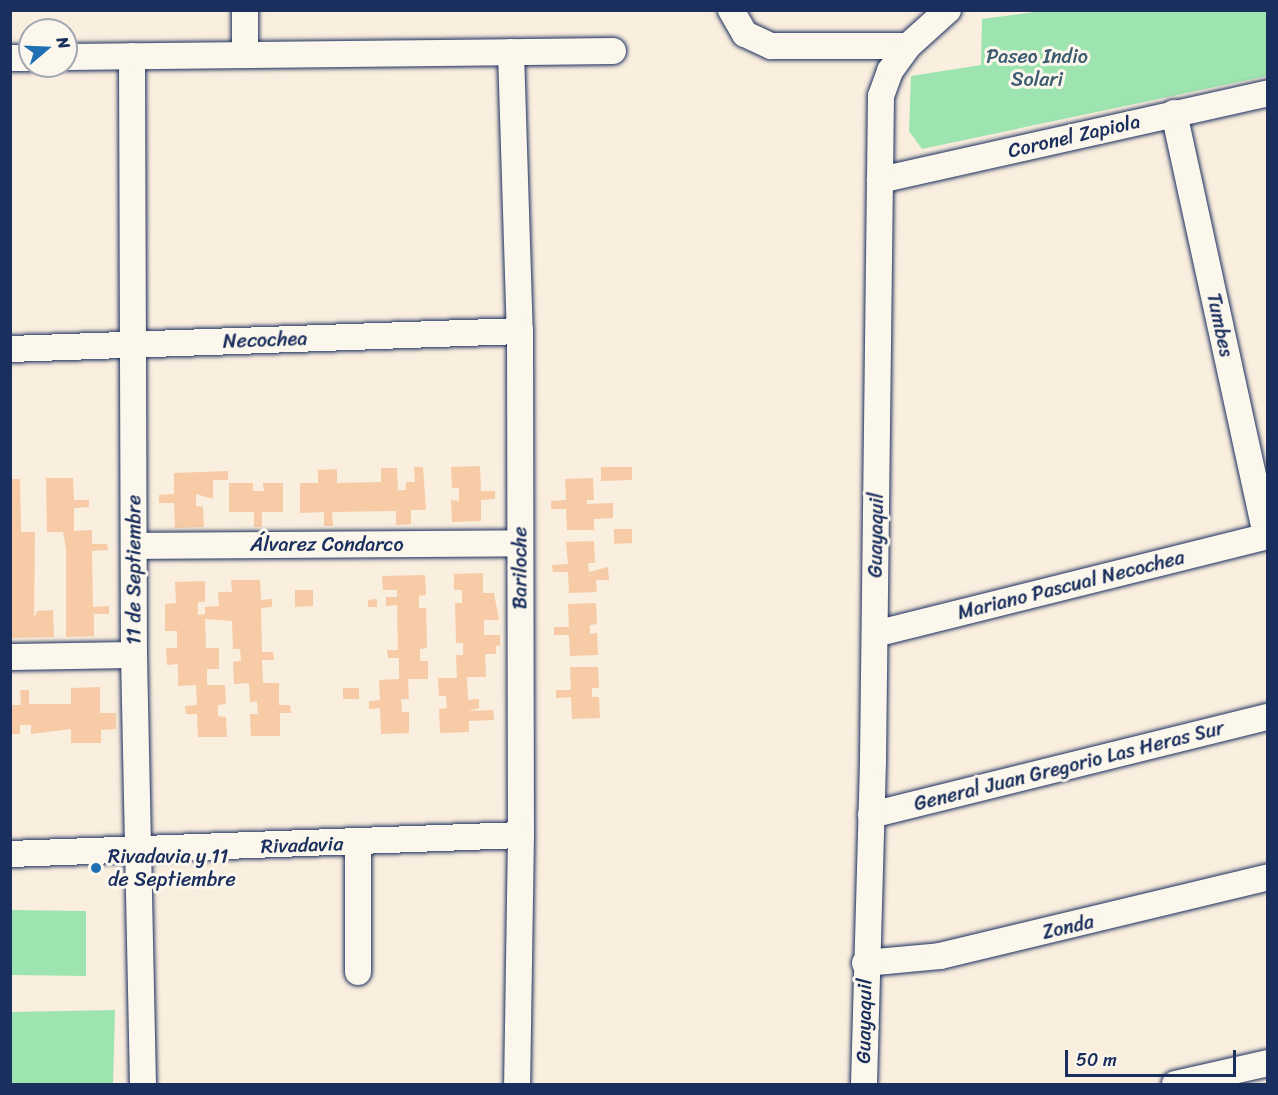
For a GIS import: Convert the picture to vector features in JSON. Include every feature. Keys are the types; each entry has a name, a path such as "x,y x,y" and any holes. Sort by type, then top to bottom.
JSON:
{"street":[{"path":"245,10 245,55"},
{"path":"730,10 745,34 771,46 908,46"},
{"name":"Guayaquil","path":"864,1084 865,963 875,634 881,96 890,71 908,46 948,10"},
{"path":"78,57 613,51"},
{"name":"Bariloche","path":"511,52 520,331 521,835 517,1084"},
{"name":"11 de Septiembre","path":"132,56 135,655 143,1084"},
{"name":"Coronel Zapiola","path":"880,180 1268,93"},
{"name":"Tumbes","path":"1174,113 1267,536"},
{"name":"Necochea","path":"10,349 520,331"},
{"name":"Mariano Pascual Necochea","path":"875,634 1267,536"},
{"name":"Álvarez Condarco","path":"135,546 520,543"},
{"path":"10,657 135,655"},
{"name":"General Juan Gregorio Las Heras Sur","path":"871,815 1268,717"},
{"name":"Rivadavia","path":"10,854 139,852 521,835"},
{"path":"358,842 358,972"},
{"name":"Zonda","path":"865,963 940,956 1268,877"},
{"path":"1175,1084 1268,1063"}],"green space":[{"name":"Paseo Indio Solari","path":"1051,10 1267,11 1267,76 922,149 909,131 911,76 981,65 982,19"},
{"path":"11,910 86,911 86,976 11,975"},
{"path":"115,1010 113,1084 11,1084 11,1012"}],"building":[{"path":"480,466 481,491 495,491 495,499 481,500 481,521 452,522 451,500 459,501 459,488 452,488 451,467"},
{"path":"414,467 423,467 426,510 411,510 411,524 396,525 396,511 332,512 333,526 324,526 324,512 300,513 300,483 318,483 318,470 337,469 337,483 381,482 381,468 397,468 398,490 406,490 406,482 415,482"},
{"path":"601,467 632,467 632,480 601,481"},
{"path":"228,471 228,480 213,480 213,499 196,494 196,506 203,507 204,527 175,528 174,503 159,503 159,495 174,494 174,473"},
{"path":"46,478 73,478 74,500 89,500 89,507 74,508 74,531 92,530 92,544 107,544 108,550 92,551 93,607 109,606 109,614 94,614 94,636 66,637 66,549 63,532 47,532"},
{"path":"593,478 594,500 587,500 587,504 613,503 613,518 594,519 594,530 567,530 566,509 551,509 551,501 566,500 565,479"},
{"path":"10,479 20,479 21,532 35,532 34,618 37,611 53,610 54,637 11,638"},
{"path":"229,483 253,483 253,491 264,491 263,483 283,483 283,512 262,512 262,527 254,527 254,512 229,512"},
{"path":"614,529 632,529 632,543 614,544"},
{"path":"594,541 595,563 588,563 589,572 608,567 609,580 596,580 597,592 569,593 568,572 553,572 552,565 568,564 566,542"},
{"path":"483,573 483,593 494,593 499,620 484,620 484,635 500,635 500,646 496,645 496,654 485,654 486,677 467,677 468,700 479,699 479,708 468,711 493,710 494,720 469,721 469,732 440,733 439,709 447,708 446,696 439,696 438,678 457,678 456,655 463,655 463,643 456,643 455,603 462,603 462,590 454,590 454,574"},
{"path":"425,575 426,595 419,596 419,608 426,608 427,648 420,649 420,661 428,661 428,679 408,679 409,699 401,699 402,712 409,712 409,733 381,734 380,708 369,709 369,701 380,700 379,680 399,679 399,658 388,658 387,650 398,650 397,605 386,606 386,597 397,597 397,590 383,590 382,576"},
{"path":"231,580 260,580 261,600 272,599 272,607 261,608 262,652 273,652 274,660 262,660 263,683 279,683 279,705 290,705 291,713 280,713 280,736 251,736 250,714 258,714 257,701 250,702 249,683 234,684 233,662 241,661 240,649 233,649 232,621 205,619 206,648 219,648 219,669 207,669 207,685 225,685 226,704 218,705 218,716 226,717 227,737 198,737 197,714 186,714 185,706 197,705 196,685 178,686 178,664 167,665 166,648 177,648 177,631 165,631 165,604 176,603 175,582 205,581 205,602 198,602 198,615 205,614 205,607 219,606 218,592 232,592"},
{"path":"295,590 313,590 313,606 295,607"},
{"path":"377,599 377,607 368,607 368,600"},
{"path":"596,603 597,624 590,625 590,634 597,633 598,655 570,656 569,635 554,635 554,627 569,627 568,604"},
{"path":"570,667 598,667 599,688 592,688 592,697 599,697 600,718 572,719 571,697 556,698 556,690 571,690"},
{"path":"100,687 100,713 116,713 116,729 101,730 101,743 71,743 71,729 31,734 31,725 20,725 20,734 10,734 10,705 21,705 20,690 29,690 29,704 71,704 71,688"},
{"path":"343,688 359,688 359,699 343,699"}],"place":[{"name":"Rivadavia y 11 de Septiembre","path":"96,868"}]}
